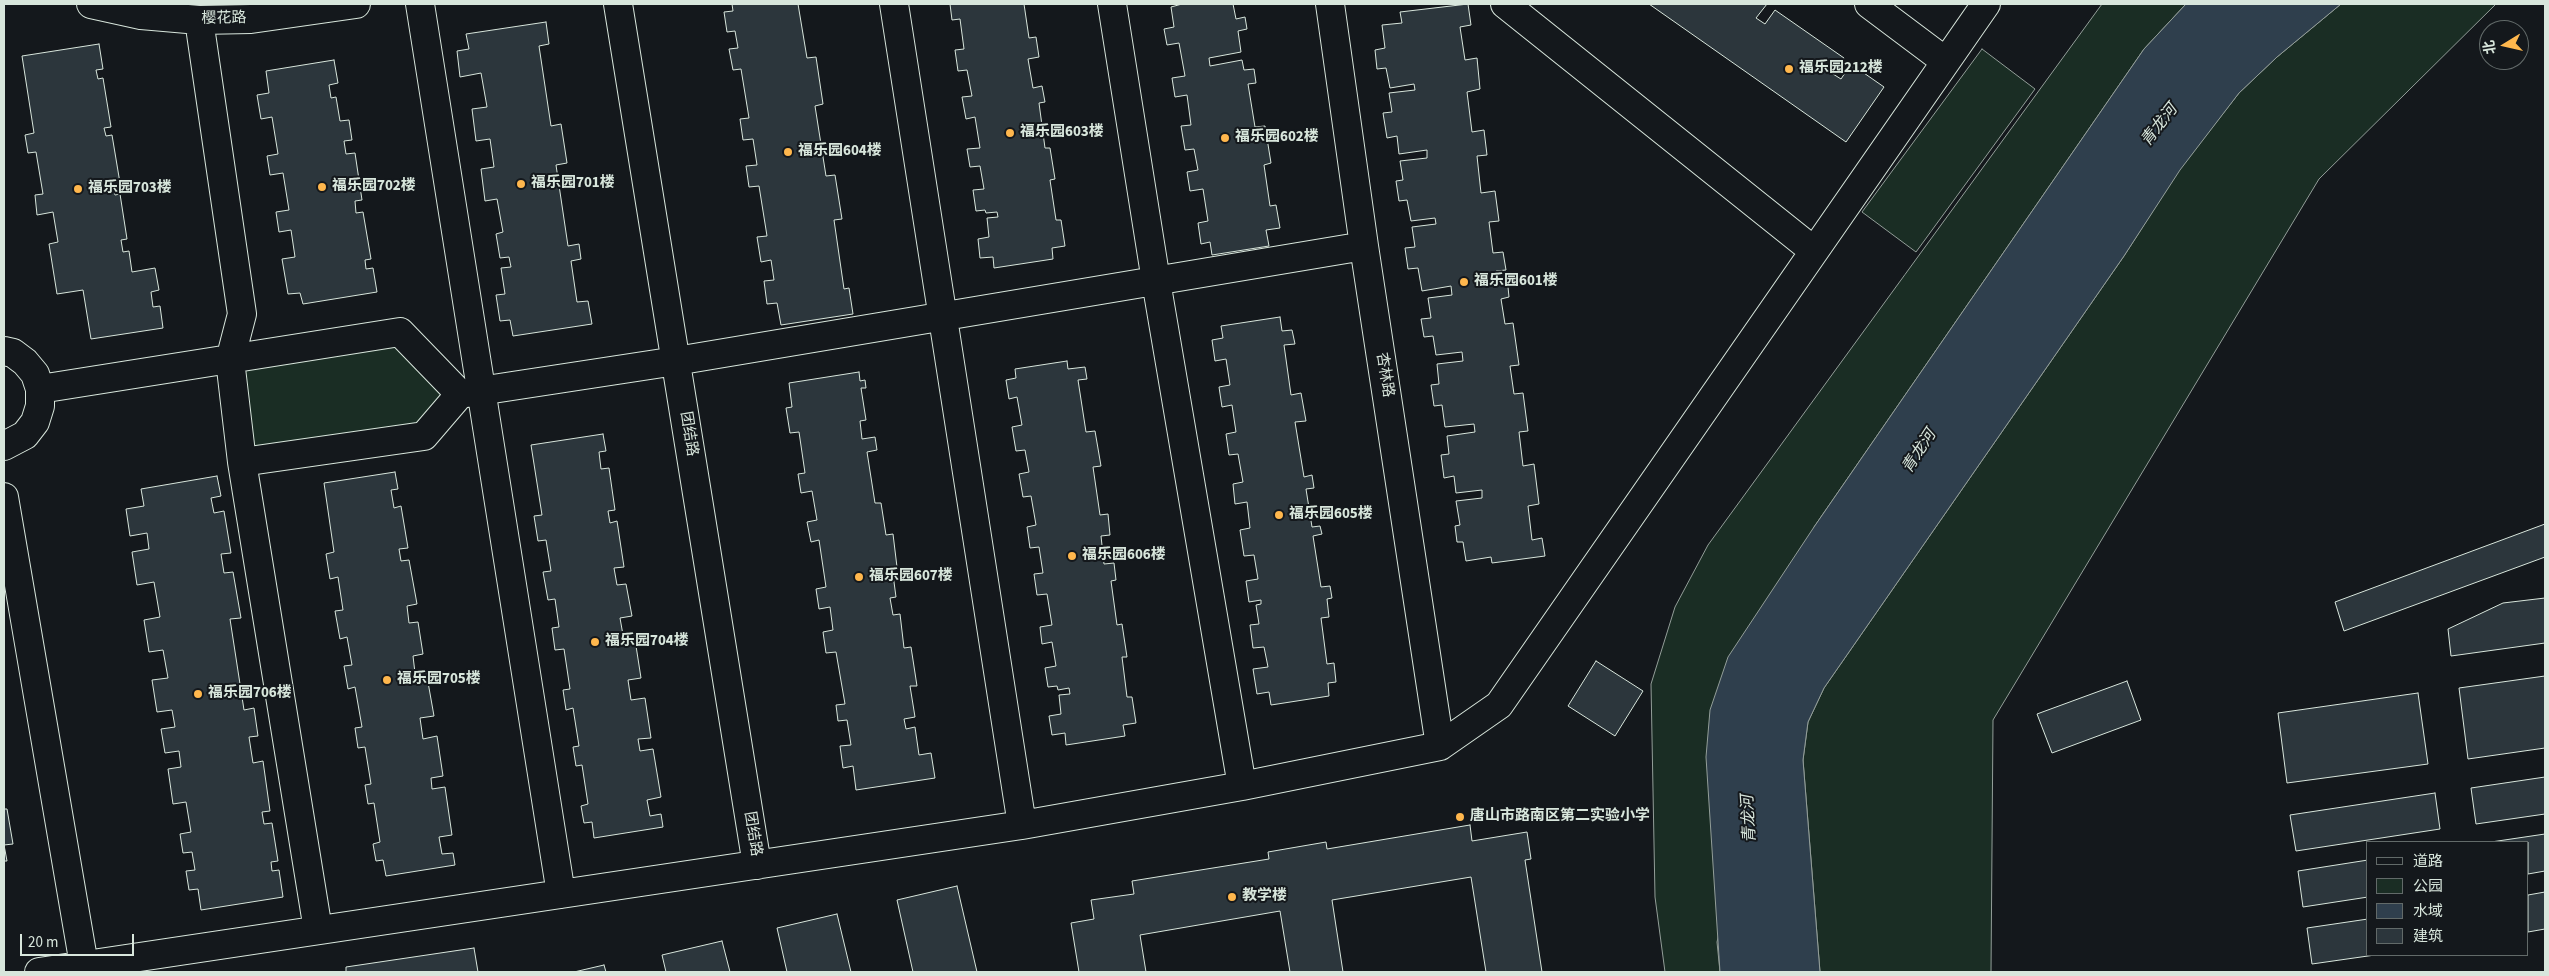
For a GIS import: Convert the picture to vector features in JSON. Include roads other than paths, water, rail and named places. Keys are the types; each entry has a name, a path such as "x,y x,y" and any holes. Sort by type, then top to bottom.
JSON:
{"street":[{"name":"樱花路","path":"91,4 141,15 199,20 251,19 356,4"},
{"path":"420,4 470,393 561,894"},
{"name":"团结路","path":"618,4 757,865"},
{"path":"894,4 1022,825"},
{"path":"1112,4 1156,282 1242,786"},
{"name":"杏林路","path":"1330,4 1364,246 1440,746"},
{"path":"1505,4 1814,251"},
{"path":"1869,4 1945,60"},
{"path":"39,972 1022,825 1242,786 1440,746 1500,705 1945,60 1986,4"},
{"path":"199,20 242,314 230,360 242,462 318,930"},
{"path":"242,462 424,436 470,393 676,361 941,315 1156,282 1364,246"},
{"path":"40,389 400,332 470,393"},
{"path":"4,351 13,353 25,362 35,374 40,389 40,406 35,422 25,434 4,446"},
{"path":"4,497 84,966"}],"water":[{"name":"青龙河","path":"2186,4 2341,4 2277,57 2239,93 2180,170 2124,256 1824,688 1808,722 1803,760 1820,972 1720,972 1706,757 1710,710 1728,657 1814,527 2144,49"}],"place":[{"name":"福乐园212楼","path":"1789,69"},
{"name":"福乐园603楼","path":"1010,133"},
{"name":"福乐园602楼","path":"1225,138"},
{"name":"福乐园604楼","path":"788,152"},
{"name":"福乐园701楼","path":"521,184"},
{"name":"福乐园702楼","path":"322,187"},
{"name":"福乐园703楼","path":"78,189"},
{"name":"福乐园601楼","path":"1464,282"},
{"name":"福乐园605楼","path":"1279,515"},
{"name":"福乐园606楼","path":"1072,556"},
{"name":"福乐园607楼","path":"859,577"},
{"name":"福乐园704楼","path":"595,642"},
{"name":"福乐园705楼","path":"387,680"},
{"name":"福乐园706楼","path":"198,694"},
{"name":"唐山市路南区第二实验小学","path":"1460,817"},
{"name":"教学楼","path":"1232,897"}]}
